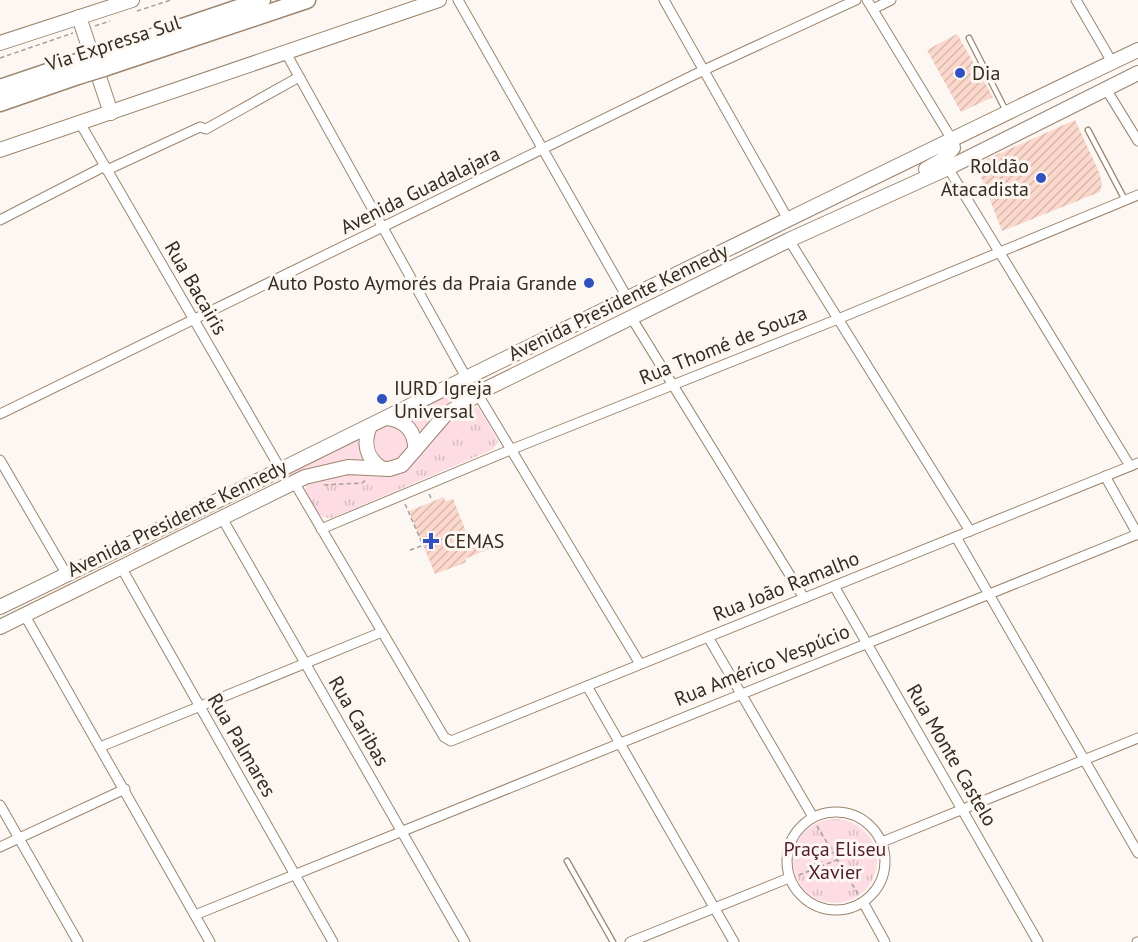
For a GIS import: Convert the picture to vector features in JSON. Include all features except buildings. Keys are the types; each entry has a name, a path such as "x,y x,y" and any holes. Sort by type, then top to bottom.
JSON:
{"highway":[{"name":"Via Expressa Sul","path":"0,103 76,70 262,0"},
{"name":"Via Expressa Sul","path":"102,61 307,0"},
{"name":"Via Expressa Sul","path":"0,88 76,70"}],"main road":[{"path":"0,150 439,0"},
{"path":"0,43 125,1"},
{"path":"79,17 111,113"},
{"name":"Avenida Presidente Kennedy","path":"0,607 789,221 951,138 1138,50"},
{"name":"Avenida Presidente Kennedy","path":"0,627 294,482 330,470 402,465 445,415 477,393 789,240 948,168 1138,73"},
{"path":"901,189 907,182 949,154 953,147 951,138"},
{"path":"387,418 400,421 410,430 415,450"},
{"path":"370,426 366,437 367,450 381,468"}],"street":[{"path":"458,0 628,299"},
{"path":"664,0 789,221"},
{"name":"Avenida Guadalajara","path":"0,414 704,70 856,0"},
{"path":"867,0 951,138"},
{"path":"873,9 891,0"},
{"path":"1076,0 1112,62"},
{"path":"286,53 467,379"},
{"path":"0,220 106,168 200,127 206,129 299,77"},
{"path":"1106,89 1138,141"},
{"name":"Rua Bacairis","path":"80,123 281,470"},
{"path":"948,168 1134,464"},
{"name":"Rua Thomé de Souza","path":"321,529 1138,195"},
{"path":"789,240 970,531"},
{"path":"631,317 804,598"},
{"path":"477,393 640,664"},
{"path":"0,460 68,574"},
{"name":"Rua João Ramalho","path":"382,632 448,741 470,735 1134,464"},
{"path":"1105,476 1138,534"},
{"path":"100,747 382,632 294,482"},
{"name":"Rua Caribas","path":"222,518 465,942"},
{"name":"Rua Américo Vespúcio","path":"195,915 1138,534"},
{"path":"956,537 1138,853"},
{"name":"Rua Palmares","path":"121,567 333,942"},
{"name":"Rua Monte Castelo","path":"834,586 1038,942"},
{"path":"24,614 210,942"},
{"path":"708,637 813,817"},
{"path":"587,686 734,942"},
{"path":"882,842 1138,738"},
{"path":"0,847 125,789"},
{"path":"0,805 78,942"},
{"path":"833,812 853,814 865,821 882,842 885,869 873,894 863,902 842,909 820,908 807,901 789,878 787,850 792,837 813,817 833,812"},
{"path":"630,942 789,878"},
{"path":"863,902 885,942"}],"lane":[{"path":"969,38 1007,113"},
{"path":"1088,130 1125,200"},
{"path":"567,861 613,942"}],"path":[{"path":"401,495 422,545 410,550"},
{"path":"813,817 863,902"},
{"path":"789,878 882,842"}],"green space":[{"path":"478,379 481,385 456,400 423,430 417,430 404,417"},
{"path":"469,404 479,408 498,441 494,449 332,518 322,516 312,505 305,491 307,483 340,474 386,473"},
{"path":"390,426 403,431 408,444 403,457 390,462 377,457 372,444 377,431"},
{"path":"357,439 365,459 363,461 291,478 288,472"},
{"name":"Praça Eliseu Xavier","path":"835,819 851,822 865,831 874,845 877,861 874,877 865,891 851,900 835,903 819,900 805,891 796,877 793,861 796,845 805,831 819,822"}],"place":[{"name":"Dia","path":"960,73"},
{"name":"Roldão Atacadista","path":"1041,178"},
{"name":"Auto Posto Aymorés da Praia Grande","path":"589,283"},
{"name":"IURD Igreja Universal","path":"382,399"},
{"name":"CEMAS","path":"431,541"}]}
